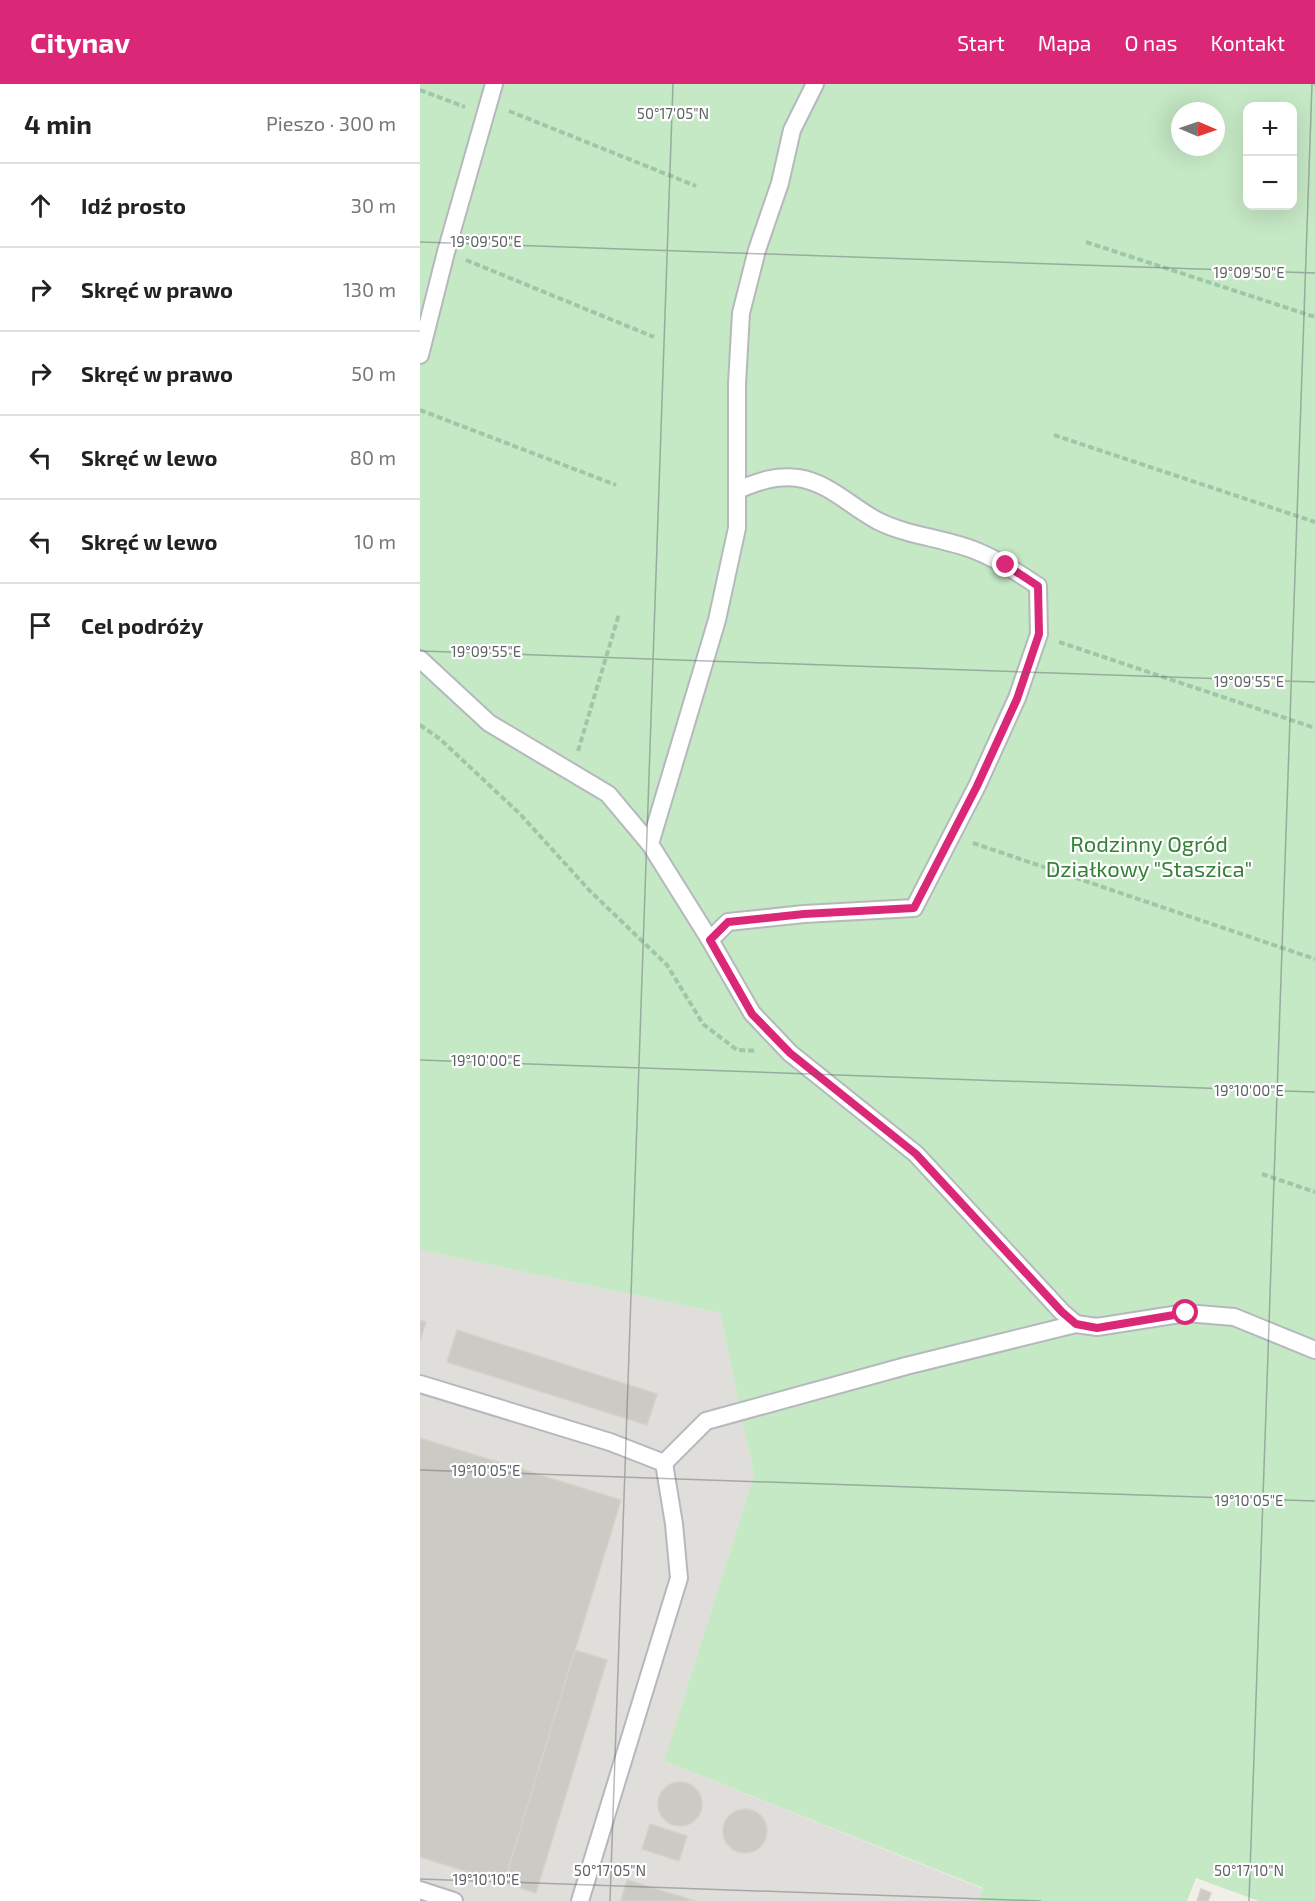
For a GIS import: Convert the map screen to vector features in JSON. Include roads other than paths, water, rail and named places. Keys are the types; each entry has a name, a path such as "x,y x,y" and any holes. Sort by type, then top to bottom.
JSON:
{"lane":[{"path":"420,355 446,252 494,84"},
{"path":"650,844 717,620 737,528 736,384 741,313 757,250 780,183 792,130 815,84"},
{"path":"710,940 728,922 804,914 914,908 953,833 1017,699 1039,634 1038,586 1006,565 973,550 879,522 819,483 798,478 770,478 736,490"},
{"path":"420,659 489,723 608,794 650,844 710,940 752,1014 790,1053 916,1154 1062,1312 1076,1324"},
{"path":"664,1463 706,1421 906,1366 1076,1324 1097,1328 1186,1313 1234,1317 1315,1350"},
{"path":"420,1383 610,1442 664,1463"},
{"path":"580,1901 679,1578 674,1524 664,1463"},
{"path":"420,1890 454,1901"}],"park label":[{"name":"Rodzinny Ogród Działkowy \"Staszica\"","path":"1149,856"}]}
